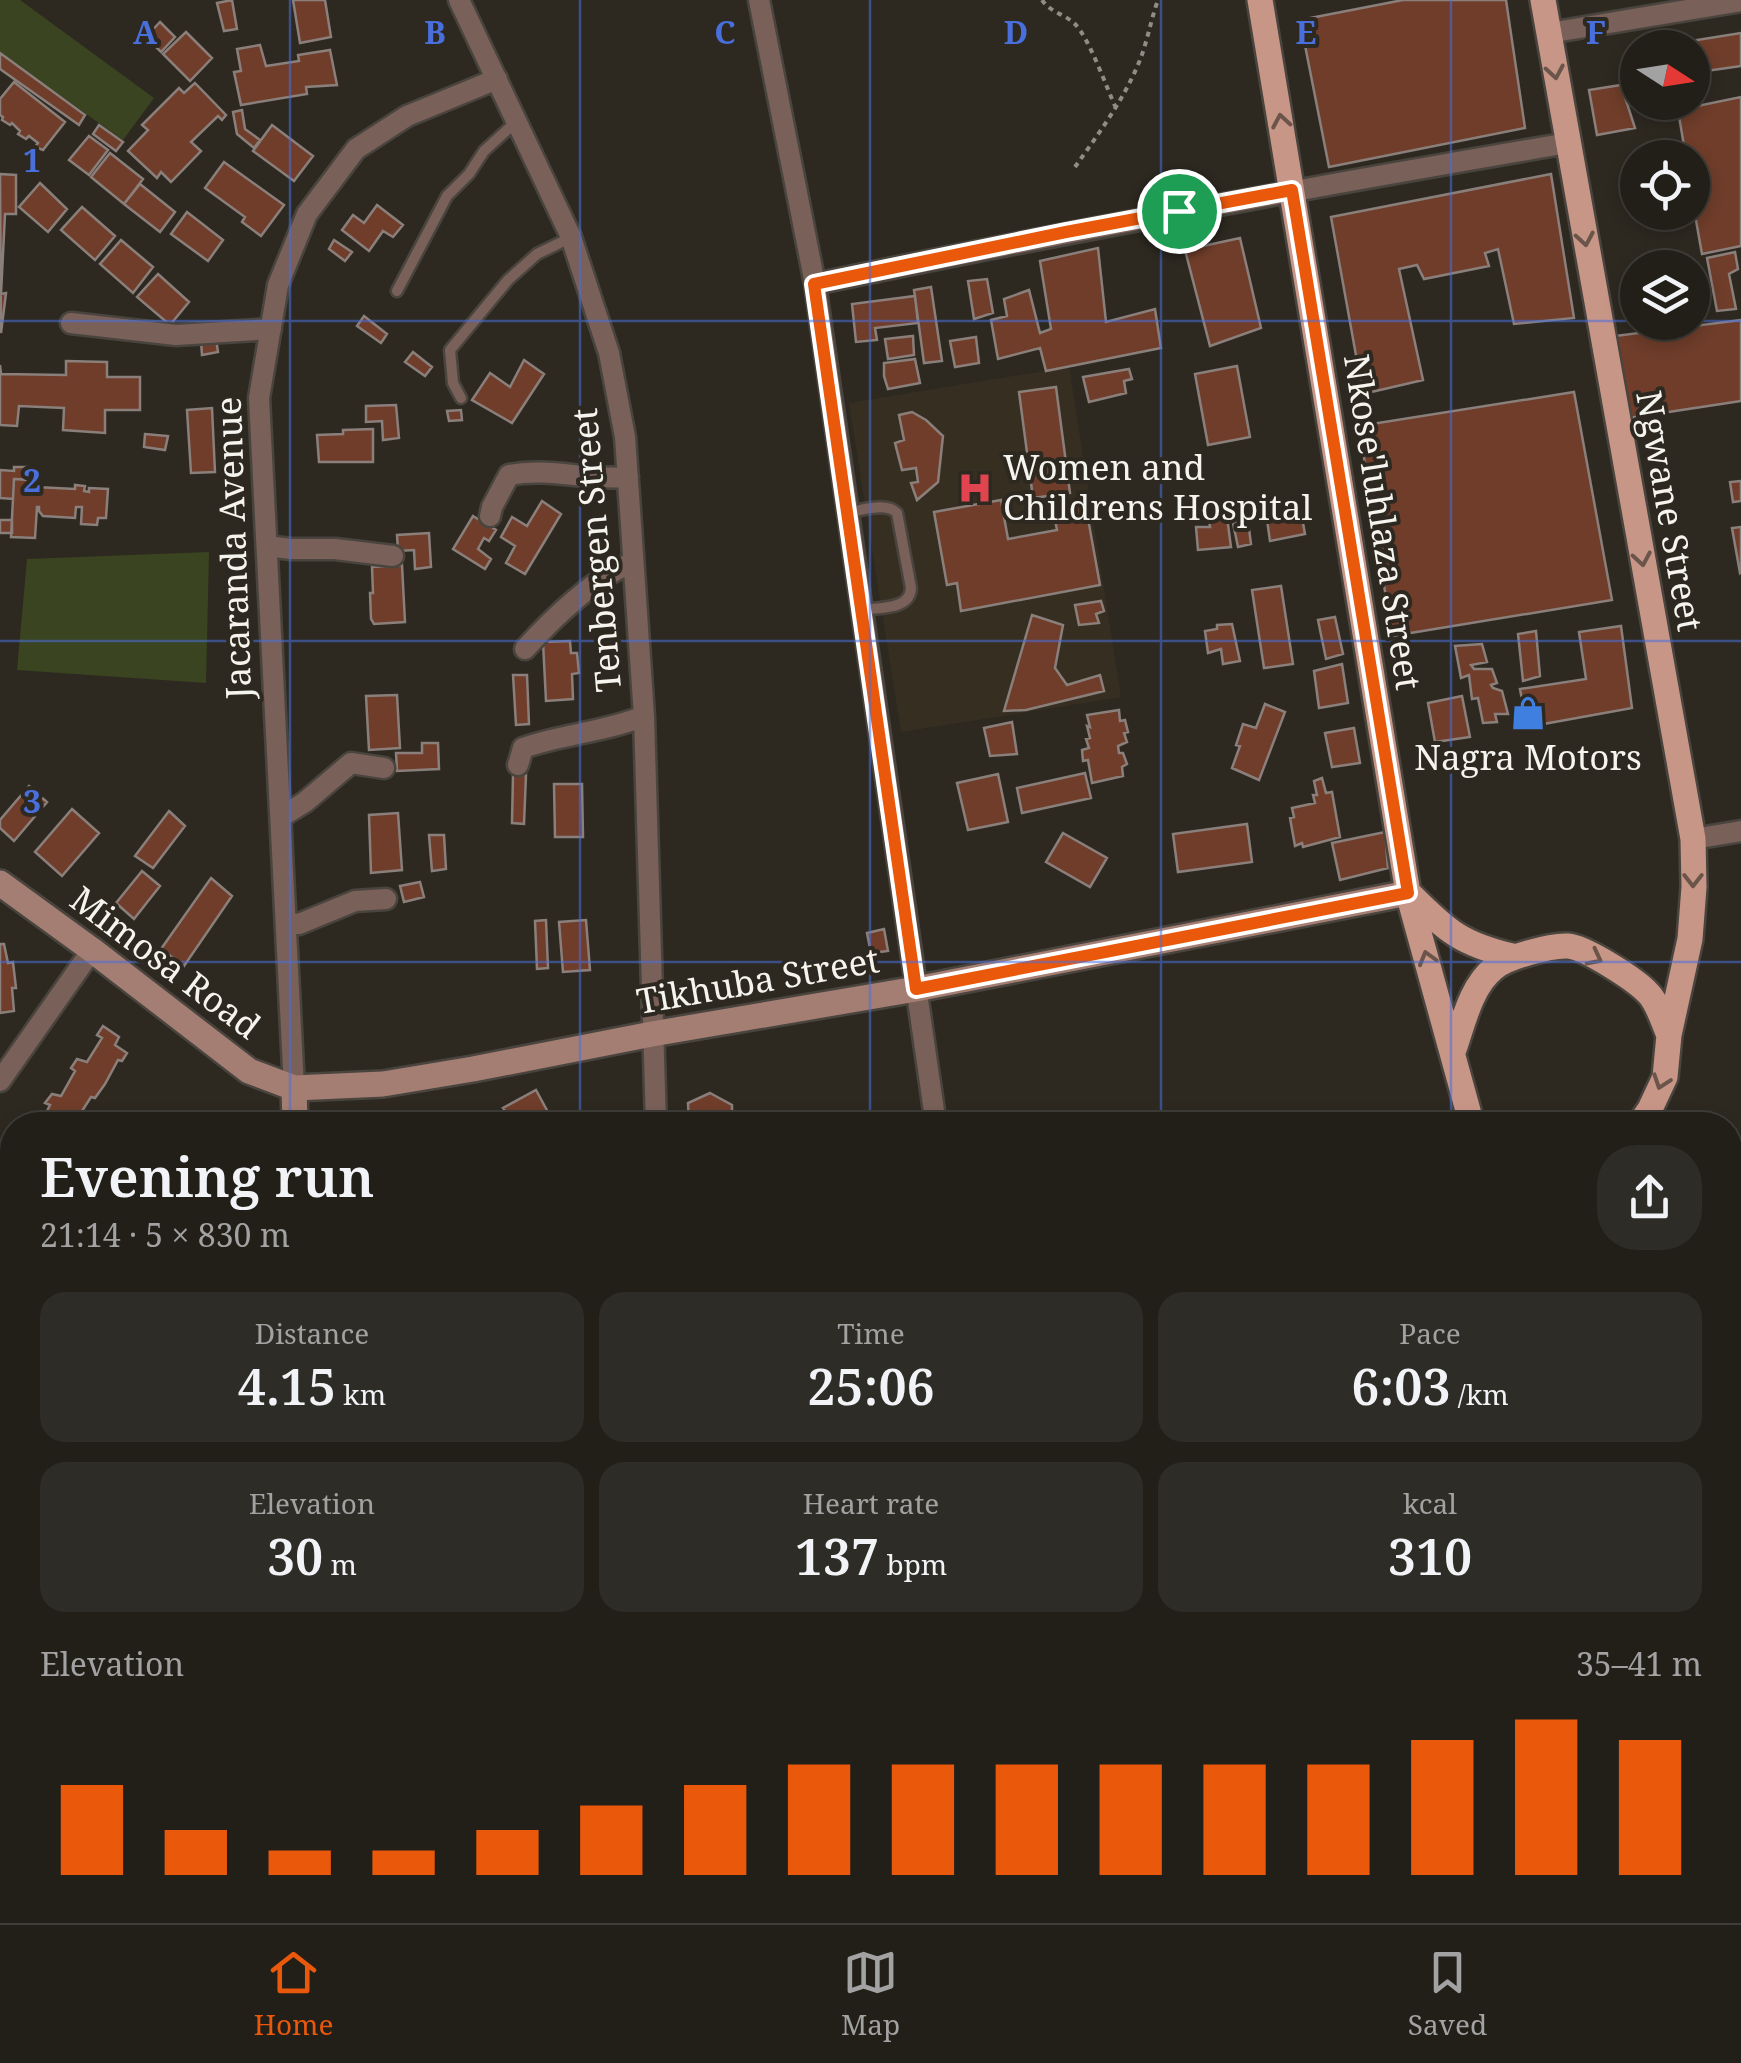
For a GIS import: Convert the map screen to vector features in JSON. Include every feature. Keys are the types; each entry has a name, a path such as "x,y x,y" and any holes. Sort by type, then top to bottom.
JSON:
{"main road":[{"name":"Nkose'luhlaza Street","path":"1260,0 1408,893 1471,1112"},
{"name":"Ngwane Street","path":"1543,0 1692,839 1690,938 1669,1035 1665,1077 1647,1112"},
{"path":"1408,893 1456,936 1512,956"},
{"path":"1453,1052 1467,1012 1492,969 1512,956 1570,946 1604,962 1651,995 1669,1035"}],"street":[{"name":"Tenbergen Street","path":"459,0 571,237 609,353 624,437 644,716 655,1112"},
{"path":"759,0 814,284 934,1112"},
{"path":"1549,33 1741,2"},
{"name":"Jacaranda Avenue","path":"295,1112 259,398 278,285 307,214 356,148 407,116 497,79"},
{"path":"814,284 1066,232 1568,143"},
{"path":"71,323 176,335 271,328"},
{"path":"490,516 509,476 528,472 628,477"},
{"path":"267,546 393,556"},
{"path":"525,649 583,594 619,567 633,563"},
{"path":"518,766 523,748 619,726 644,716"},
{"path":"280,816 305,802 350,764 384,768"},
{"path":"1692,839 1741,831"},
{"name":"Mimosa Road","path":"0,883 249,1071 294,1088"},
{"name":"Tikhuba Street","path":"294,1088 383,1084 473,1069 916,989 1408,893"},
{"path":"286,923 299,924 355,901 386,899"},
{"path":"0,1081 92,950"}],"lane":[{"path":"397,291 446,196 517,120"},
{"path":"461,398 452,383 450,350 508,280 537,254 571,237"},
{"path":"847,512 886,507 898,514 911,588 908,601 862,610"}],"path":[{"path":"1042,0 1075,24 1115,106"},
{"path":"1075,166 1136,72 1158,0"}],"shaded area":[{"name":"Women and Childrens Hospital","path":"1069,367 1121,697 901,732 849,403"}],"green space":[{"path":"0,0 20,0 154,98 123,140 0,53"},
{"path":"209,552 206,683 17,670 27,559"}],"building":[{"path":"232,0 237,29 224,31 217,3"},
{"path":"293,0 325,0 331,37 300,43"},
{"path":"1403,0 1506,0 1525,128 1329,167 1300,20"},
{"path":"160,22 175,37 161,52 146,37"},
{"path":"186,32 212,58 190,81 163,54"},
{"path":"1741,33 1741,66 1710,70 1710,38"},
{"path":"260,45 266,66 299,61 298,55 330,50 337,85 306,87 307,94 241,105 234,72 241,71 237,49"},
{"path":"0,53 85,115 79,125 0,69"},
{"path":"14,82 65,122 43,150 35,147 38,143 29,136 26,139 18,134 20,131 12,123 2,120 0,99"},
{"path":"195,83 226,115 222,120 218,116 191,142 201,151 171,182 161,172 157,178 128,151 148,130 142,125 179,88 184,93"},
{"path":"1620,85 1620,120 1632,120 1635,128 1597,135 1589,90"},
{"path":"1741,97 1741,246 1710,252 1701,250 1698,230 1710,230 1710,140 1683,140 1680,120 1710,120 1710,103"},
{"path":"242,110 245,129 260,140 254,148 237,134 233,112"},
{"path":"99,125 123,142 116,151 93,134"},
{"path":"272,125 313,156 294,181 253,151"},
{"path":"89,136 108,150 89,175 69,160"},
{"path":"110,153 143,179 124,204 91,177"},
{"path":"224,162 284,205 261,236 242,222 245,217 205,188"},
{"path":"0,174 16,175 16,214 5,214 1,294 6,293 1,333"},
{"path":"1551,174 1574,318 1514,324 1498,249 1485,253 1489,266 1424,279 1417,265 1399,269 1423,380 1363,394 1331,217"},
{"path":"40,183 67,209 48,232 19,207"},
{"path":"140,184 175,212 160,232 124,204"},
{"path":"377,205 403,225 393,237 383,231 369,251 342,230 353,215 364,223"},
{"path":"82,207 115,236 95,260 61,230"},
{"path":"187,212 223,240 208,261 171,234"},
{"path":"1240,238 1261,328 1210,346 1185,250"},
{"path":"121,240 153,267 133,293 100,264"},
{"path":"334,240 352,252 345,261 329,249"},
{"path":"1098,248 1106,322 1155,309 1161,348 1046,371 1040,348 998,359 991,320 1007,316 1004,299 1029,290 1040,333 1051,329 1040,261"},
{"path":"1735,252 1738,269 1729,274 1736,309 1717,311 1710,257"},
{"path":"158,274 189,302 170,325 137,297"},
{"path":"987,279 993,313 974,319 968,281"},
{"path":"931,287 942,361 924,363 914,290"},
{"path":"915,296 918,323 875,328 877,340 856,342 852,304"},
{"path":"364,316 387,334 381,343 357,326"},
{"path":"1741,320 1741,401 1629,418 1615,336 1620,335 1620,340 1710,340 1710,324"},
{"path":"913,336 914,355 888,359 885,339"},
{"path":"976,337 979,363 955,367 950,341"},
{"path":"216,339 218,352 202,355 201,341"},
{"path":"413,352 432,367 425,376 405,362"},
{"path":"915,359 920,383 888,389 884,363"},
{"path":"524,360 544,374 512,423 472,400 490,373 510,387"},
{"path":"66,361 107,362 107,377 140,377 140,410 105,410 105,433 63,430 64,408 19,406 17,426 0,425 0,365 1,374 66,375"},
{"path":"1237,366 1250,437 1208,445 1195,374"},
{"path":"1129,369 1132,379 1124,381 1126,393 1089,402 1083,377"},
{"path":"1056,387 1070,493 1033,498 1019,392"},
{"path":"1574,392 1612,600 1392,636 1359,426"},
{"path":"396,405 399,438 383,440 382,421 366,422 366,406"},
{"path":"212,408 215,472 191,473 187,410"},
{"path":"461,410 462,420 449,421 447,411"},
{"path":"912,412 943,436 938,482 917,500 911,483 918,482 916,468 902,470 895,443 904,440 899,415"},
{"path":"373,429 373,462 319,462 317,435"},
{"path":"145,434 168,436 165,450 144,447"},
{"path":"14,467 28,467 28,480 14,479 13,499 0,498 0,470 14,471"},
{"path":"14,479 35,480 36,487 75,489 75,485 85,486 84,491 89,492 89,488 108,489 106,518 98,518 97,525 81,524 82,507 76,507 75,518 43,516 37,507 35,538 11,537"},
{"path":"1741,481 1741,501 1733,502 1730,482"},
{"path":"1001,500 1008,539 1057,530 1053,510 1085,502 1100,585 961,611 957,583 947,585 934,512"},
{"path":"542,501 561,514 525,574 506,563 515,546 501,537 512,517 527,526"},
{"path":"1301,512 1305,534 1270,541 1267,520"},
{"path":"473,516 496,530 489,541 484,538 478,549 491,559 485,569 453,549"},
{"path":"1227,517 1231,547 1198,550 1196,527 1210,527 1209,519"},
{"path":"0,520 12,520 12,533 0,533"},
{"path":"1248,521 1251,544 1238,547 1233,523"},
{"path":"1741,527 1741,572 1740,573 1732,528"},
{"path":"429,533 431,567 415,569 414,550 398,551 397,535"},
{"path":"402,565 405,622 374,624 372,567"},
{"path":"1281,586 1293,664 1264,668 1252,590"},
{"path":"1101,601 1104,611 1096,614 1099,623 1079,625 1075,605"},
{"path":"1032,615 1063,625 1055,668 1067,685 1100,675 1104,691 1026,710 1004,711"},
{"path":"1335,617 1343,654 1326,659 1318,620"},
{"path":"1232,624 1240,661 1223,664 1221,649 1208,653 1205,631"},
{"path":"1621,626 1632,708 1527,727 1520,689 1586,679 1579,632"},
{"path":"1536,631 1540,676 1523,681 1518,634"},
{"path":"570,641 571,653 577,653 579,673 572,674 573,699 546,701 543,642"},
{"path":"1482,644 1487,662 1471,665 1474,669 1492,669 1497,683 1491,685 1502,691 1508,714 1495,714 1497,722 1483,723 1478,698 1472,699 1469,675 1461,678 1455,646"},
{"path":"1342,664 1348,703 1319,708 1314,671"},
{"path":"513,675 527,675 529,724 516,725"},
{"path":"397,695 400,748 369,750 366,696"},
{"path":"1462,696 1470,737 1435,742 1428,703"},
{"path":"1265,704 1285,712 1259,780 1232,768 1243,724 1256,728"},
{"path":"1119,710 1120,721 1125,720 1128,732 1124,733 1127,742 1118,746 1127,764 1122,767 1123,776 1092,783 1082,750 1089,748 1087,715"},
{"path":"1012,722 1017,754 990,756 984,728"},
{"path":"1354,728 1360,763 1332,767 1325,733"},
{"path":"422,743 438,743 439,769 397,771 396,753 422,753"},
{"path":"1085,773 1091,798 1022,813 1017,788"},
{"path":"998,774 1008,822 968,830 957,783"},
{"path":"513,775 526,775 524,824 512,823"},
{"path":"1322,778 1326,793 1332,792 1340,837 1295,846 1292,808 1315,803 1314,781"},
{"path":"554,784 582,784 583,837 555,837"},
{"path":"29,786 47,802 14,841 0,828 0,820"},
{"path":"72,809 99,833 62,876 35,852"},
{"path":"169,811 185,826 153,868 135,856"},
{"path":"398,813 402,870 371,873 369,815"},
{"path":"1247,824 1252,862 1178,872 1173,834"},
{"path":"1385,832 1388,868 1340,880 1332,843"},
{"path":"1063,833 1107,858 1090,887 1046,862"},
{"path":"429,835 444,835 446,869 432,871"},
{"path":"142,871 160,886 134,919 116,903"},
{"path":"211,878 232,896 184,966 161,949"},
{"path":"420,882 424,897 404,902 400,886"},
{"path":"546,920 548,968 537,969 535,921"},
{"path":"586,920 590,970 563,972 559,922"},
{"path":"884,929 888,951 871,953 867,933"},
{"path":"0,944 4,944 8,963 13,962 16,988 12,988 14,1011 0,1013"},
{"path":"103,1026 119,1037 115,1045 127,1053 122,1061 118,1060 105,1084 81,1112 46,1112 50,1105 45,1103 52,1094 61,1096 77,1059 87,1062 102,1038 97,1035"},
{"path":"536,1090 548,1112 506,1112 503,1108"},
{"path":"710,1093 732,1105 732,1112 688,1112 688,1103"}],"place":[{"name":"Women and Childrens Hospital","path":"975,488"},
{"name":"Nagra Motors","path":"1528,713"}],"route":[{"path":"1292,190 1408,893 916,989 814,284 1179,211 1292,190"}]}
